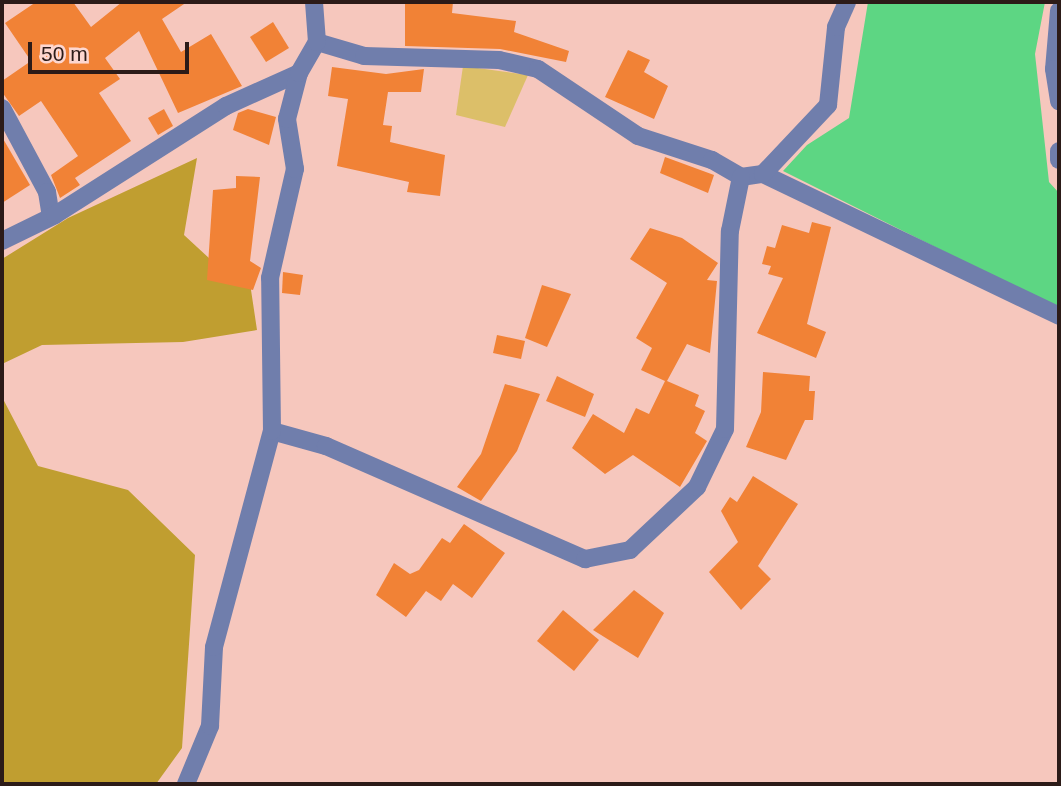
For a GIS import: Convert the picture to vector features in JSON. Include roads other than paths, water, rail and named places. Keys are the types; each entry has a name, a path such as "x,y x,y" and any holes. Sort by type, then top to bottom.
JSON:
{"street":[{"path":"186,784 210,726 214,647 272,431 270,278 295,169 287,119 299,74 317,42 314,2"},
{"path":"763,174 828,105 836,27 847,2"},
{"path":"1059,10 1054,69 1059,102"},
{"path":"317,42 374,57 499,60 538,69 638,136 712,160 741,177 763,174 1059,316"},
{"path":"2,241 51,217 226,106 299,74"},
{"path":"2,108 47,192 51,217"},
{"path":"1059,151 1059,160"},
{"path":"272,431 326,446 585,559 630,550 697,487 725,429 730,231 741,177"}]}
